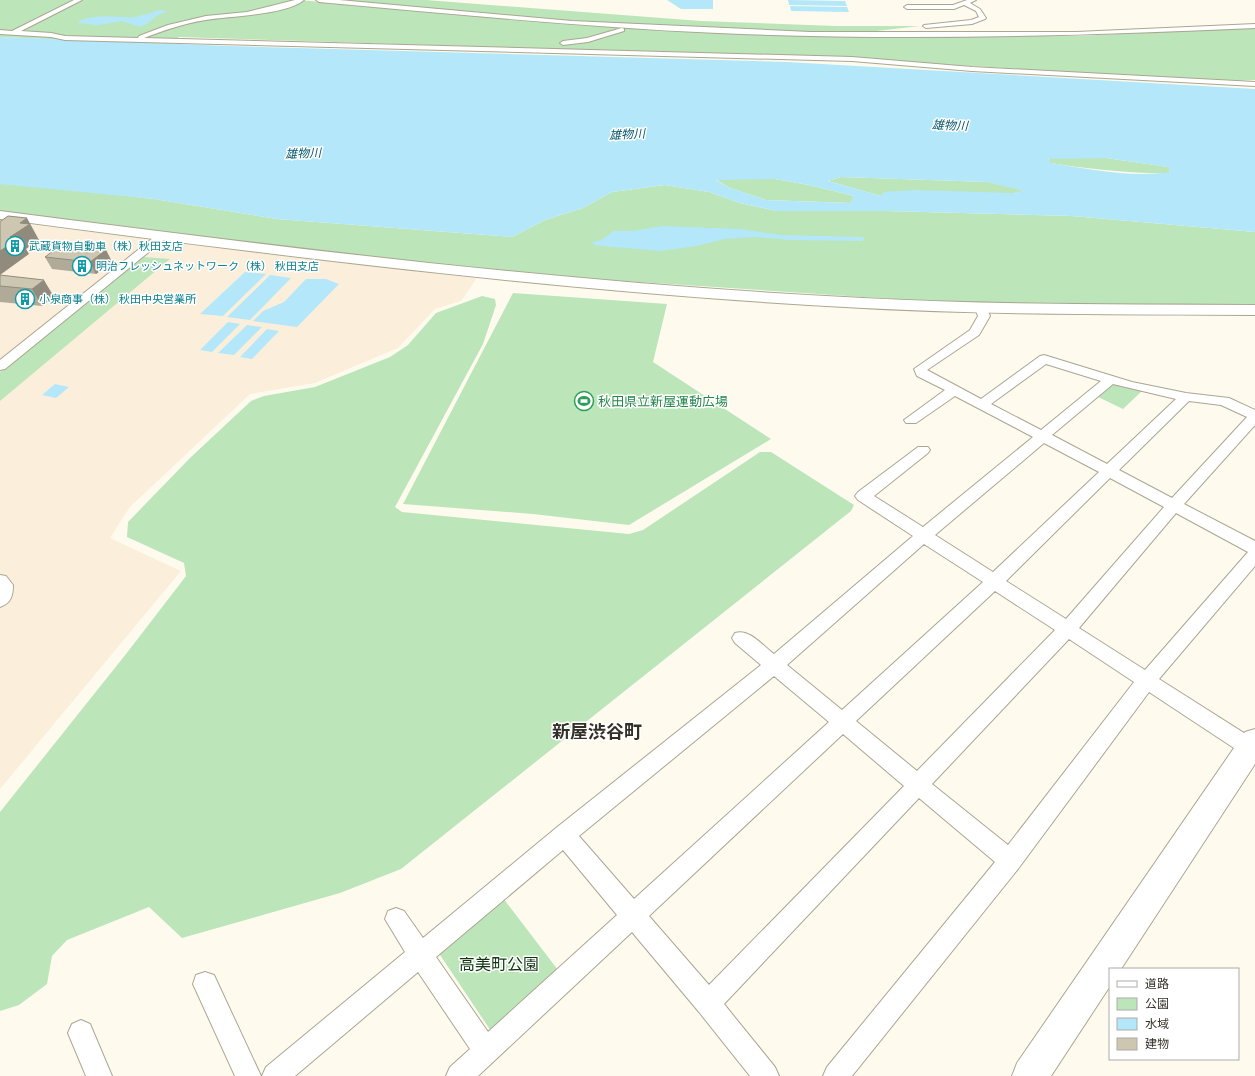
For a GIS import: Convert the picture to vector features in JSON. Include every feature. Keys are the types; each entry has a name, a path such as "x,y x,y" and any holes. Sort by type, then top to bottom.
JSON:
{"street":[{"path":"13,32 80,0"},
{"path":"134,40 177,25 206,18 246,14 284,6 301,0"},
{"path":"319,0 572,23 803,34 1076,34 1252,26 1255,30"},
{"path":"907,7 939,8 973,0"},
{"path":"861,35 871,32 972,22 983,18 978,10 964,3"},
{"path":"561,32 572,23"},
{"path":"541,47 588,40 634,26"},
{"path":"0,32 51,34 65,38 541,47 852,59 980,69 1255,84"},
{"path":"803,34 811,41 817,43"},
{"path":"832,50 835,53 852,59"},
{"path":"0,215 162,236 459,271 741,295 981,308 1255,310"},
{"path":"0,366 162,236"},
{"path":"981,308 984,316 975,332 920,369 925,375 1255,548"},
{"path":"708,1003 1067,630 1174,505 1255,416 1224,401 1186,397 1111,379 1044,358 981,405"},
{"path":"275,1076 564,835 774,665 1041,436 1111,379"},
{"path":"911,420 954,390"},
{"path":"459,1076 994,582 1186,397"},
{"path":"923,450 863,496 1146,681 1252,744 1030,1076"},
{"path":"836,1076 1010,861 1146,681 1255,556"},
{"path":"0,582 5,585 4,596 0,600"},
{"path":"741,638 919,784 1010,861"},
{"path":"564,835 708,1003 766,1076"},
{"path":"396,918 486,1051"},
{"path":"205,984 248,1076"},
{"path":"81,1033 99,1076"}],"shaded area":[{"path":"0,221 477,278 461,301 435,309 398,348 315,383 250,394 130,507 110,538 181,571 0,789"}],"green space":[{"path":"0,0 299,0 570,24 720,33 862,37 1079,36 1255,27 1255,80 1218,81 840,58 179,37 168,44 0,37"},
{"path":"327,0 426,0 701,21 836,26 920,26 850,34 573,22"},
{"path":"1048,158 1106,158 1169,167 1170,173 1110,171 1050,163"},
{"path":"841,177 988,182 1026,191 1014,193 881,196 828,181"},
{"path":"715,179 775,179 809,185 854,196 851,203 766,200 730,188"},
{"path":"0,182 154,199 277,219 512,237 545,220 583,208 612,192 665,185 709,192 740,203 777,211 886,211 1072,216 1255,232 1255,306 969,304 563,277 318,252 0,212"},
{"path":"143,257 170,259 0,401 0,372"},
{"name":"秋田県立新屋運動広場","path":"513,293 667,304 653,362 771,439 629,525 533,514 403,504"},
{"path":"482,296 495,299 496,305 483,344 395,507 402,512 629,534 643,530 760,452 771,452 854,505 851,511 401,869 340,893 182,938 149,907 67,940 52,956 47,984 19,1005 0,1011 0,812 186,576 184,563 127,537 128,522 190,458 251,401 264,396 315,387 390,357 408,345 436,313"},
{"path":"1115,383 1143,390 1123,409 1098,397"},
{"name":"高美町公園","path":"503,898 558,970 491,1031 438,952"}],"water":[{"path":"667,0 713,0 713,9 681,9"},
{"path":"788,0 845,1 847,6 789,5"},
{"path":"790,6 847,7 849,12 791,11"},
{"path":"160,10 167,11 140,27 122,21 98,25 78,23 89,18 136,17"},
{"name":"雄物川","path":"0,37 230,46 787,62 1255,89 1255,232 1072,216 886,211 777,211 740,203 709,192 665,185 612,192 583,208 545,220 512,237 277,219 154,199 0,184","holes":["1106,158 1168,167 1170,172 1156,174 1110,172 1051,163 1048,159","841,177 987,182 1024,191 1014,193 915,190 884,192 881,196 828,181","775,179 809,185 854,196 850,203 766,200 730,188 716,180"]},
{"path":"663,226 740,229 780,235 865,237 862,241 790,240 755,237 724,239 697,246 660,251 602,246 595,245 592,242 601,240 614,231 631,231"},
{"path":"245,272 266,274 223,316 200,314"},
{"path":"270,275 291,278 250,320 227,317"},
{"path":"306,279 326,279 339,284 297,327 253,321 263,311 284,302"},
{"path":"228,322 240,324 212,352 200,350"},
{"path":"247,325 262,327 234,355 218,353"},
{"path":"267,329 279,331 252,359 240,357"},
{"path":"55,384 69,387 56,398 42,395"}],"building":[{"path":"8,216 27,218 20,223 30,224 10,237 20,238 0,251 0,221"},
{"path":"61,245 106,250 90,262 45,257"},
{"path":"0,275 44,280 32,289 0,286"}],"place":[{"name":"武蔵貨物自動車（株）秋田支店","path":"15,246"},
{"name":"明治フレッシュネットワーク（株） 秋田支店","path":"82,266"},
{"name":"小泉商事（株） 秋田中央営業所","path":"25,299"},
{"name":"秋田県立新屋運動広場","path":"584,401"}],"district":[{"name":"新屋渋谷町","path":"597,731"}]}
